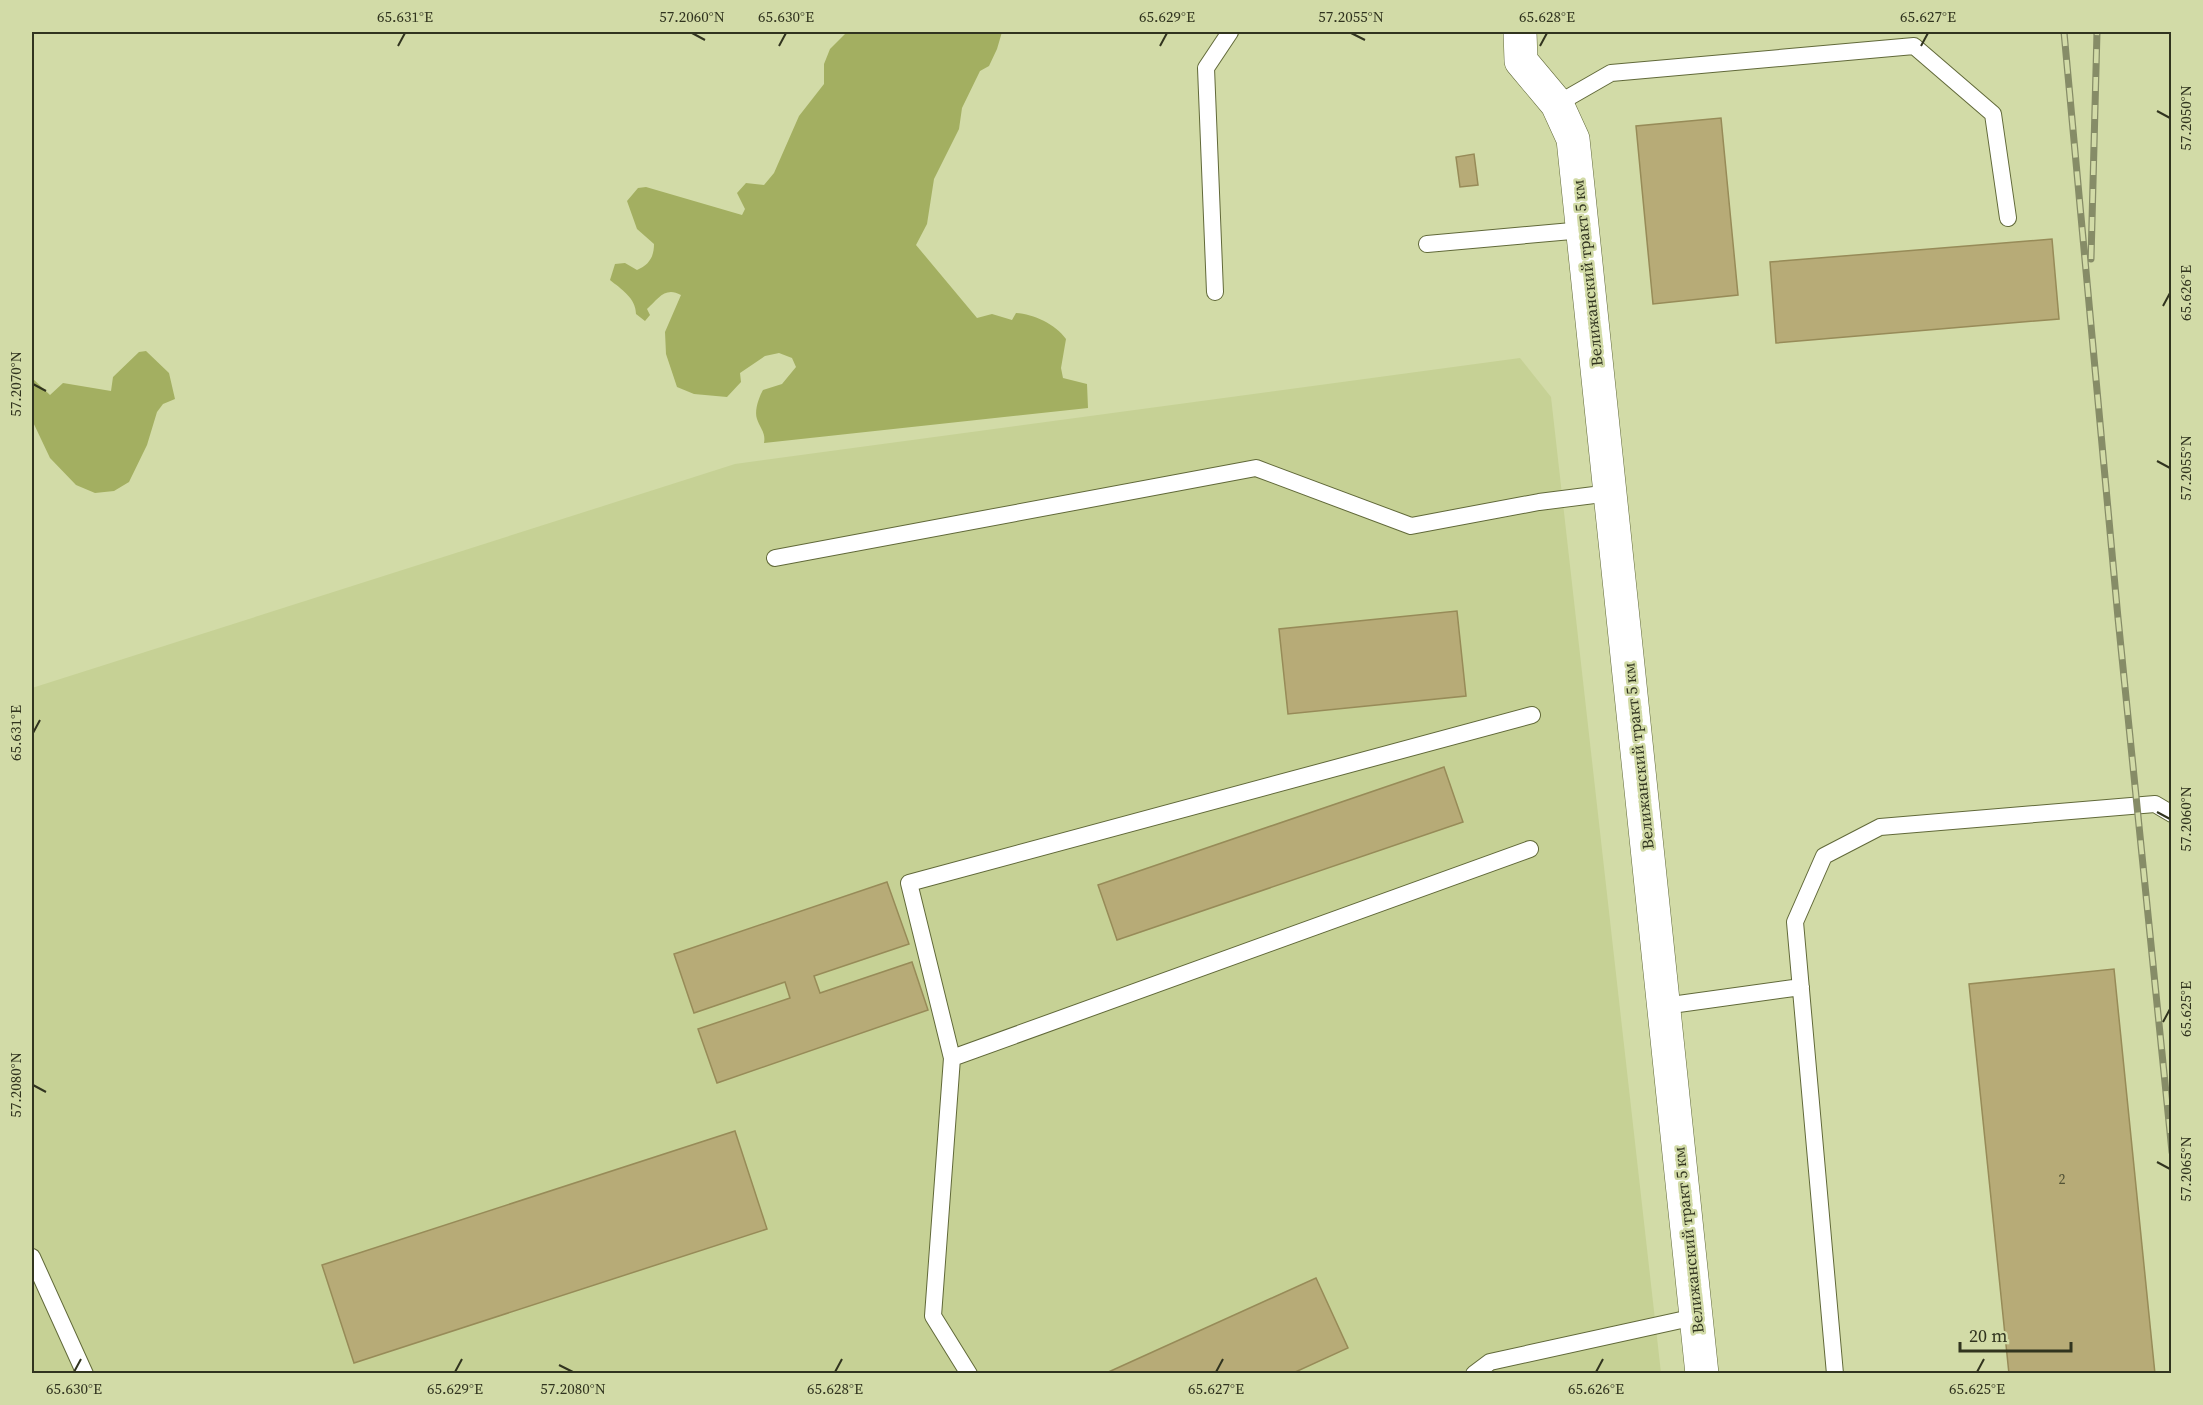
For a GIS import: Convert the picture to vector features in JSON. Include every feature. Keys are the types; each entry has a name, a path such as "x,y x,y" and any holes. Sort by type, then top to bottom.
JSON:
{"street":[{"name":"Велижанский тракт 5 км","path":"1520,32 1521,61 1557,104 1573,139 1702,1374"}],"lane":[{"path":"1215,292 1206,68 1230,32"},
{"path":"1557,104 1611,73 1914,46 1993,114 2008,218"},
{"path":"1427,244 1583,230"},
{"path":"775,558 1256,468 1411,526 1539,502 1610,493"},
{"path":"969,1374 933,1316 952,1058 909,883 1532,715"},
{"path":"1835,1374 1795,922 1824,856 1880,827 2156,804 2172,814"},
{"path":"952,1058 1530,849"},
{"path":"1664,1006 1801,987"},
{"path":"32,1257 85,1374"},
{"path":"1474,1374 1490,1362 1695,1317"}],"shaded area":[{"path":"847,32 1002,32 989,66 980,71 962,108 959,129 934,179 927,224 916,245 977,318 992,314 1012,320 1016,313 1037,318 1056,329 1066,339 1061,368 1063,378 1087,384 1088,408 764,443 763,433 756,416 759,400 763,390 782,384 796,367 792,358 779,353 765,356 740,373 741,382 727,397 694,394 677,387 666,354 665,332 681,295 670,292 662,295 647,309 650,315 645,321 636,314 627,294 610,280 615,264 625,263 637,270 648,263 653,253 654,244 637,229 627,201 638,188 646,187 742,215 745,209 737,193 746,183 764,185 774,173 799,116 824,84 824,64 830,49"},
{"path":"146,351 169,373 175,399 163,404 157,412 147,445 129,482 114,491 95,493 76,485 50,458 32,420 32,378 50,395 63,383 111,391 113,377 139,352"},
{"path":"1520,358 1551,397 1661,1373 32,1373 32,688 735,464"}],"building":[{"path":"1721,118 1738,295 1653,304 1636,126"},
{"path":"1474,154 1478,185 1460,187 1456,157"},
{"path":"2052,239 2059,319 1776,343 1770,262"},
{"path":"1457,611 1466,696 1288,714 1279,629"},
{"path":"1444,767 1463,822 1117,940 1098,885"},
{"path":"887,882 909,944 814,976 820,993 912,962 928,1010 717,1083 698,1029 790,998 785,982 694,1013 674,954"},
{"path":"2114,969 2155,1374 2009,1374 1969,984"},
{"path":"735,1131 767,1229 354,1363 322,1265"},
{"path":"1316,1278 1348,1348 1291,1374 1104,1374"}],"railway":[{"path":"2064,32 2118,618 2172,1152"},
{"path":"2091,259 2097,32"}]}
